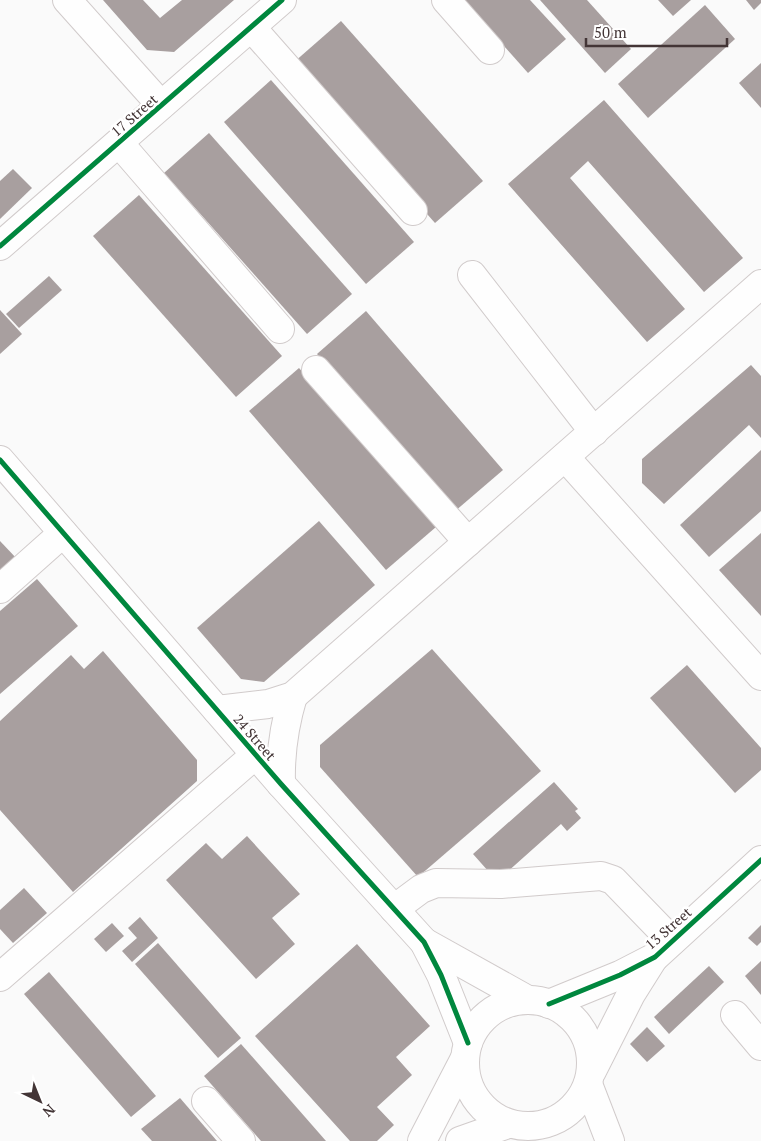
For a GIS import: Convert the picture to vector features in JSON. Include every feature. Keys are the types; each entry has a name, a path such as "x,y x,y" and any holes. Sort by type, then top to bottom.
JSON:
{"street":[{"path":"67,0 161,105"},
{"name":"17 Street","path":"0,246 282,0"},
{"path":"446,0 490,50"},
{"path":"251,27 413,211"},
{"path":"118,143 280,330"},
{"path":"472,275 594,432"},
{"path":"217,710 268,704 293,696 761,284"},
{"path":"316,370 468,542"},
{"path":"565,457 761,676"},
{"name":"24 Street","path":"0,460 255,755 424,942 441,974 467,1051"},
{"path":"0,589 63,533"},
{"path":"281,784 281,744 284,725 293,696"},
{"path":"0,977 255,755"},
{"name":"13 Street","path":"539,1002 620,975 663,949 761,860"},
{"path":"394,910 421,889 436,883 502,884 600,876 613,880 663,949"},
{"name":"24 Street","path":"424,942 539,1002"},
{"name":"13 Street","path":"590,1078 627,1001 663,949"},
{"path":"422,1141 478,1026 492,1012 509,1003 539,1002 568,1014 582,1030 590,1050 590,1078 610,1141"},
{"path":"735,1015 761,1046"},
{"path":"467,1051 467,1079 476,1098 490,1114 550,1141"},
{"path":"460,1141 514,1125 542,1125 561,1117 577,1103 590,1078"},
{"path":"206,1101 242,1141"}],"building":[{"path":"103,0 143,0 160,18 182,0 234,0 174,52 147,50"},
{"path":"463,0 530,0 566,39 528,73"},
{"path":"540,0 587,0 631,49 605,73"},
{"path":"658,0 691,0 673,16"},
{"path":"746,0 761,0 761,3 754,10"},
{"path":"705,5 735,39 648,118 618,84"},
{"path":"341,21 483,181 435,223 293,63"},
{"path":"761,63 761,108 739,83"},
{"path":"271,80 414,242 366,284 224,122"},
{"path":"604,100 743,258 704,292 588,161 570,178 685,309 647,342 508,184"},
{"path":"209,133 352,294 307,334 164,173"},
{"path":"13,169 32,188 0,219 0,181"},
{"path":"139,195 282,356 236,397 93,236"},
{"path":"49,276 62,290 19,328 6,314"},
{"path":"0,310 22,334 0,354"},
{"path":"366,311 503,470 454,512 317,354"},
{"path":"751,365 761,376 761,438 749,425 664,504 642,483 642,459"},
{"path":"299,368 436,527 386,570 249,411"},
{"path":"761,450 761,511 709,557 680,525"},
{"path":"319,521 375,585 264,682 241,679 197,628"},
{"path":"761,533 761,616 719,570"},
{"path":"0,541 18,560 0,576"},
{"path":"37,579 78,626 0,694 0,611"},
{"path":"432,649 541,771 418,877 320,767 320,745"},
{"path":"103,651 197,760 197,781 73,892 0,810 0,721 71,655 84,669"},
{"path":"687,665 761,748 761,770 735,793 650,698"},
{"path":"554,782 578,809 575,811 581,818 567,831 561,824 497,881 473,854"},
{"path":"247,836 300,894 272,918 295,944 256,979 166,880 206,843 222,859"},
{"path":"24,888 47,913 13,943 0,929 0,910"},
{"path":"140,917 158,938 132,962 122,951 137,938 128,928"},
{"path":"112,923 124,936 106,952 94,939"},
{"path":"761,925 761,942 757,946 748,938"},
{"path":"158,943 241,1038 218,1058 135,964"},
{"path":"357,944 430,1026 396,1057 412,1075 377,1107 394,1125 377,1141 350,1141 255,1036"},
{"path":"761,961 761,995 745,976"},
{"path":"709,966 724,982 669,1034 654,1017"},
{"path":"49,972 156,1096 131,1117 24,994"},
{"path":"647,1027 665,1046 647,1062 630,1044"},
{"path":"241,1044 326,1141 261,1141 204,1076"},
{"path":"180,1098 217,1141 152,1141 141,1129"}],"cycle path":[{"path":"0,246 282,0"},
{"path":"0,460 281,784 424,942 441,975 468,1043"},
{"path":"549,1004 620,975 655,957 761,860"}]}
